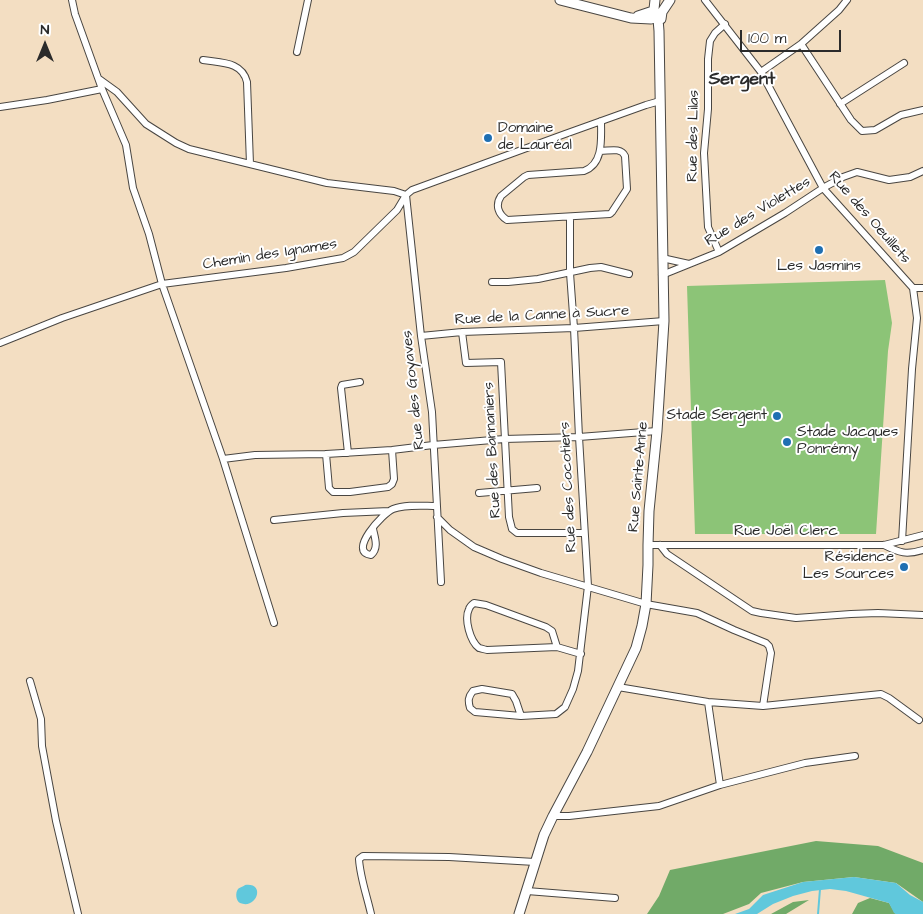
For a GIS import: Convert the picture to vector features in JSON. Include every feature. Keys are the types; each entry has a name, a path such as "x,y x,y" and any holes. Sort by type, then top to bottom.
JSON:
{"main road":[{"path":"560,0 631,18 657,10 669,0"},
{"name":"Rue Sainte-Anne","path":"519,914 544,836 587,752 636,648 646,604 650,502 657,431 664,321 659,32 657,10"}],"street":[{"path":"72,0 75,14 102,89 126,145 133,188 149,234 162,284 223,459 274,623"},
{"path":"297,52 308,0"},
{"name":"Rue des Oeuillets","path":"705,0 762,72 823,188 913,288"},
{"path":"762,72 801,44 839,10 847,0"},
{"name":"Rue des Lilas","path":"719,252 708,227 704,153 708,109 710,41 715,33 725,24"},
{"path":"801,44 851,120 862,131 875,130 901,115 923,110"},
{"path":"203,60 230,64 240,69 245,75 247,82 250,164"},
{"path":"840,104 904,63"},
{"path":"99,79 117,92 146,124 189,149 327,183 394,191 406,195"},
{"path":"0,107 102,89"},
{"name":"Chemin des Ignames","path":"0,342 62,318 162,284 286,268 343,258 354,252 398,210 406,195 412,190 646,105 660,102"},
{"path":"601,121 601,151 592,167 584,171 528,175 524,177 498,200 497,206 501,216 507,220 610,214 625,193 628,185 624,154 619,150 601,151"},
{"name":"Rue des Violettes","path":"662,275 719,252 843,177 857,172 889,180 910,177 923,171"},
{"name":"Rue des Goyaves","path":"406,195 421,336 432,412 440,582"},
{"name":"Rue des Cocotiers","path":"520,716 512,694 482,690 473,691 470,695 468,702 470,708 475,712 520,716 556,714 565,707 578,671 588,586 570,273 570,217"},
{"path":"662,258 690,264"},
{"path":"492,282 530,280 601,267 629,274"},
{"path":"902,540 912,369 917,318 913,288 923,288"},
{"name":"Rue de la Canne à Sucre","path":"421,336 664,321"},
{"name":"Rue des Bannaniers","path":"462,332 466,363 501,362 510,524 514,532 584,532"},
{"path":"348,453 341,386 360,382"},
{"path":"223,459 255,454 348,453 504,439 579,438 657,431"},
{"path":"326,454 329,488 333,492 350,492 392,484 394,479 392,450"},
{"path":"479,493 537,488"},
{"path":"274,520 343,513 389,511 404,507 437,506"},
{"path":"373,529 389,511"},
{"path":"437,516 450,530 474,548 502,559 646,604 697,613 766,643 769,646 770,653 763,706"},
{"name":"Rue Joël Clerc","path":"648,545 884,545 923,535"},
{"path":"660,544 666,554 752,610 796,618 878,613 923,615"},
{"path":"884,545 904,553 923,550"},
{"path":"557,648 552,631 546,627 486,605 474,602 469,607 469,632 472,640 480,648 487,650 557,648 581,654"},
{"path":"30,682 41,718 42,746 56,821 78,914"},
{"path":"618,687 708,702 763,706 881,694 919,720"},
{"path":"708,702 720,785"},
{"path":"553,816 569,816 659,806 720,785 805,763 855,756"},
{"path":"371,914 360,869 359,859 363,856 449,857 535,862"},
{"path":"527,891 615,898"}],"green space":[{"name":"Stade Jacques Ponrémy","path":"885,280 892,323 888,351 876,534 695,534 687,286"},
{"path":"816,841 878,846 923,863 923,902 896,883 854,877 803,882 761,893 749,904 723,914 647,914 659,896 670,870"},
{"path":"870,898 889,903 896,914 852,914 858,903"},
{"path":"809,900 786,914 771,914 793,902"}],"water":[{"path":"854,877 896,883 910,895 923,902 923,914 896,914 889,903 846,891 830,889 793,896 773,904 757,914 735,914 749,909 763,895 803,882"},
{"path":"245,885 252,885 257,891 255,900 246,904 240,903 236,895 238,889"}],"waterway":[{"path":"818,914 820,889"}],"place":[{"name":"Domaine de Lauréal","path":"488,138"},
{"name":"Les Jasmins","path":"819,250"},
{"name":"Stade Sergent","path":"777,416"},
{"name":"Stade Jacques Ponrémy","path":"787,442"},
{"name":"Résidence Les Sources","path":"904,567"}],"district":[{"name":"Sergent","path":"742,80"}]}
